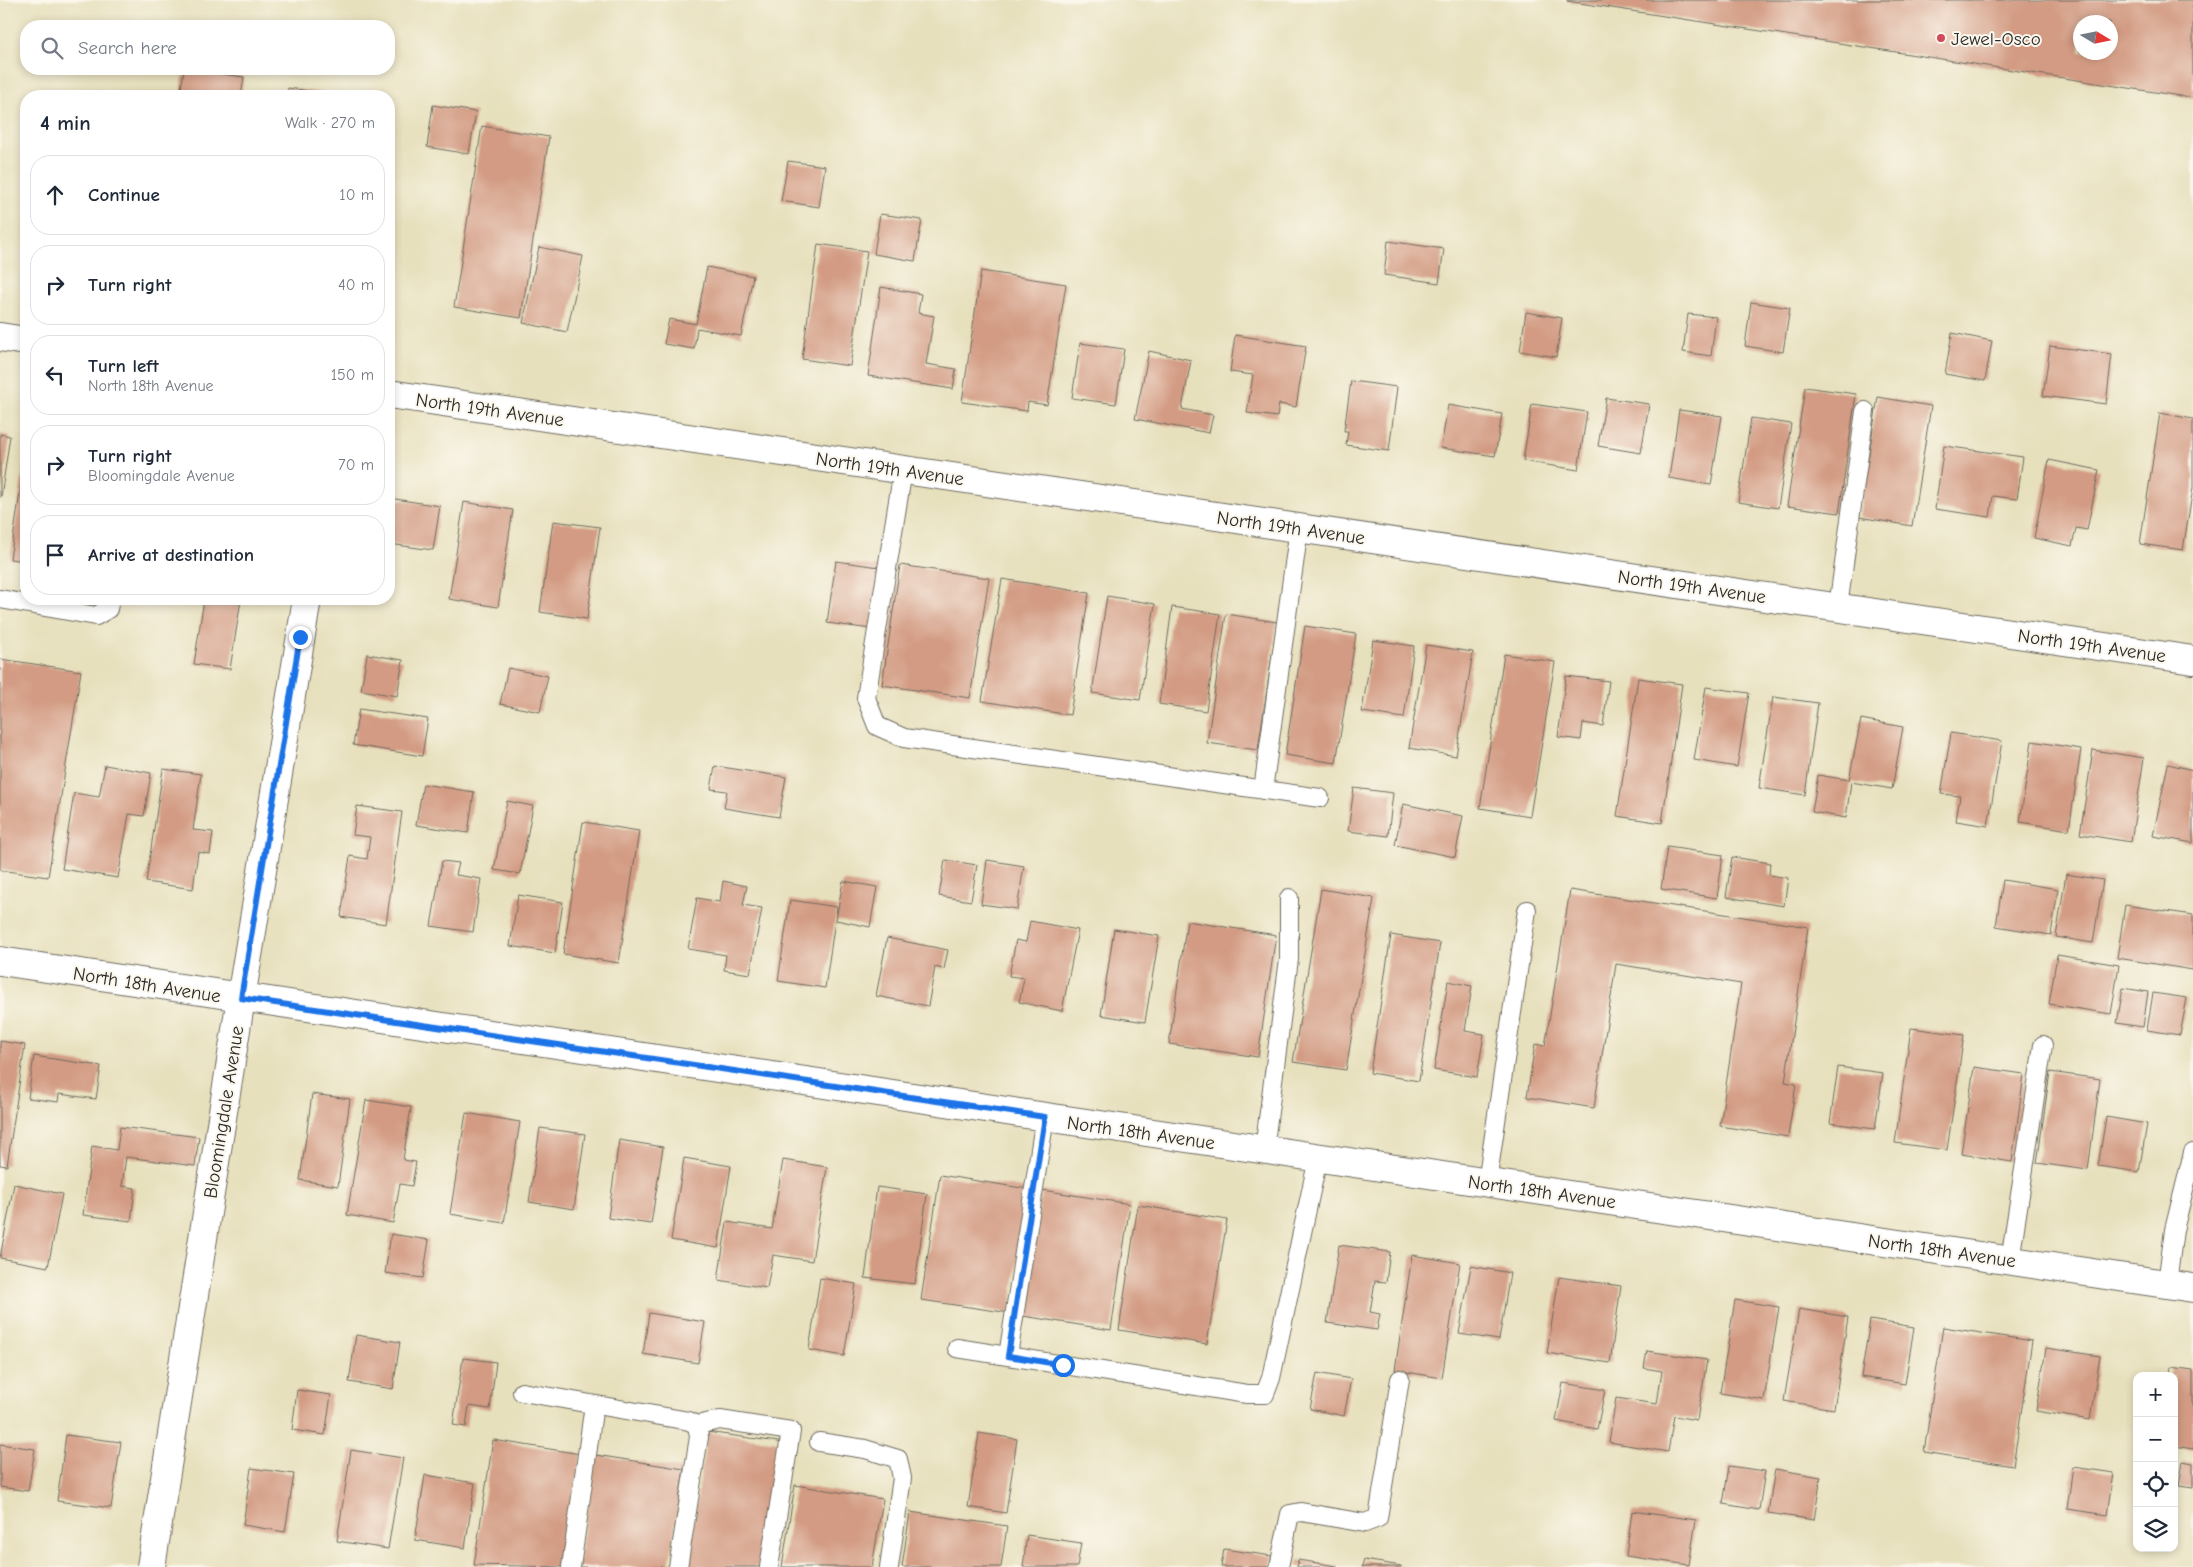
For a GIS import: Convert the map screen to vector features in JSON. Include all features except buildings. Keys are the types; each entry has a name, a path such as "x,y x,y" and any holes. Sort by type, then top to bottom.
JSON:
{"street":[{"path":"0,337 20,340"},
{"name":"North 19th Avenue","path":"395,395 2193,660"},
{"name":"Bloomingdale Avenue","path":"151,1567 305,605"},
{"name":"North 18th Avenue","path":"0,961 2180,1286"}],"lane":[{"path":"1838,607 1865,411"},
{"path":"903,470 866,698 877,726 904,738 1320,798"},
{"path":"1263,790 1299,528"},
{"path":"0,599 20,603"},
{"path":"34,605 96,616 108,609 109,605"},
{"path":"1264,1150 1288,959 1289,898"},
{"path":"1487,1183 1527,910"},
{"path":"2010,1260 2043,1045"},
{"path":"1008,1356 1045,1117"},
{"path":"2180,1286 2174,1230 2193,1153"},
{"path":"958,1348 1247,1394 1264,1394 1271,1378 1318,1158"},
{"path":"1279,1567 1290,1514 1301,1512 1365,1523 1378,1518 1400,1379"},
{"path":"522,1392 689,1421 697,1425 720,1420 791,1431 769,1567"},
{"path":"571,1567 594,1405"},
{"path":"678,1567 699,1437 697,1425"},
{"path":"819,1442 865,1449 898,1459 902,1478 889,1567"}],"place":[{"name":"Jewel-Osco","path":"1941,38"}],"route":[{"path":"300,637 241,998 1045,1117 1008,1356 1063,1365"}]}
